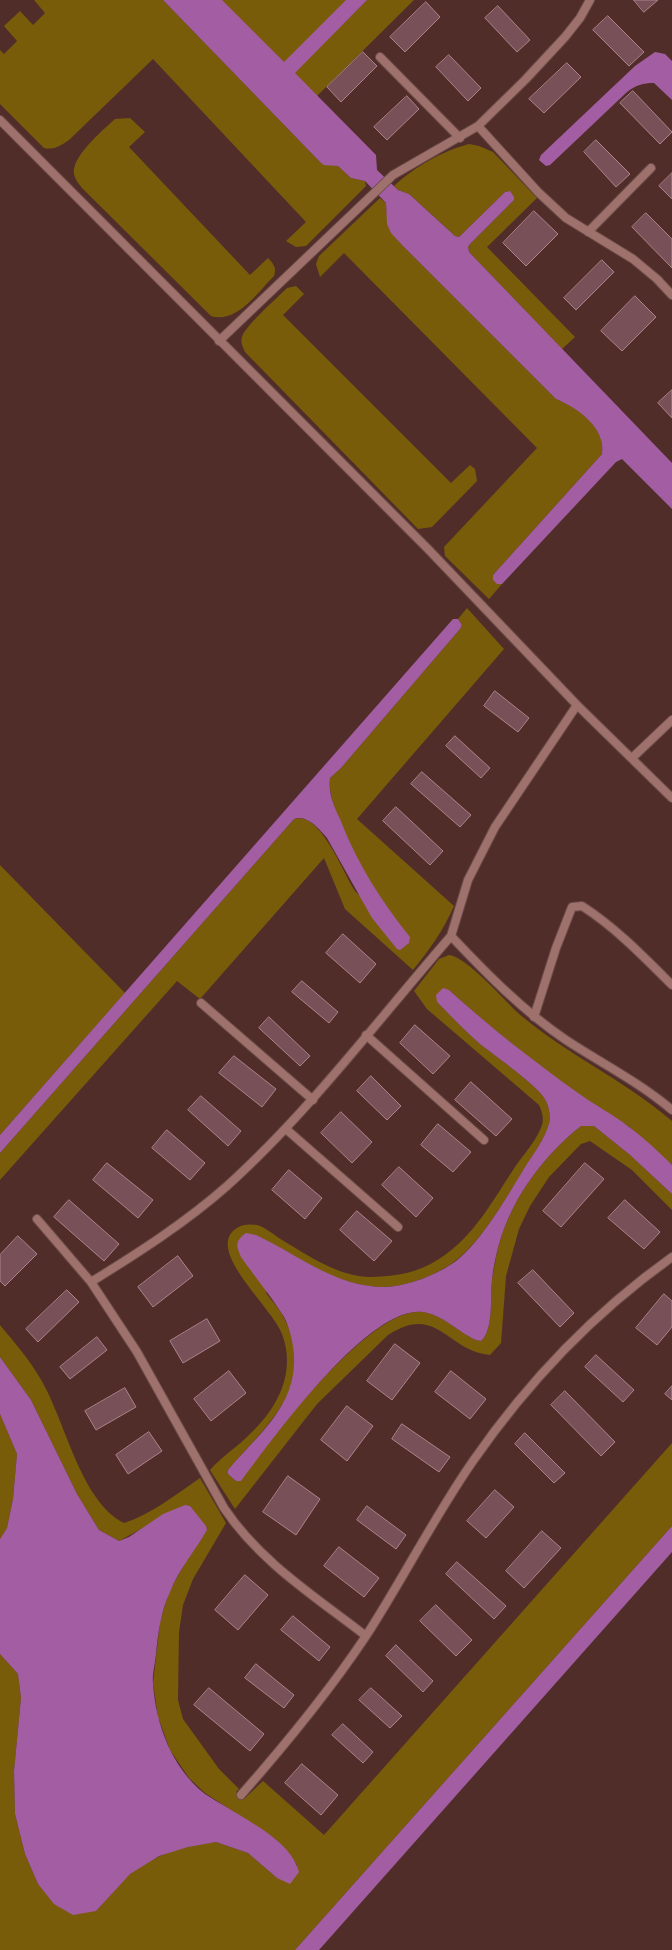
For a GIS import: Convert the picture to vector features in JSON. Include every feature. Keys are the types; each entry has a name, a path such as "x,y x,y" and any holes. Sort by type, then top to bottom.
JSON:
{"lane":[{"path":"218,341 393,176 460,138 478,126 504,102 565,37 580,18 590,0"},
{"path":"380,57 460,138"},
{"path":"0,120 218,341 428,549 577,705 672,798"},
{"path":"478,126 538,192 566,218 633,259 672,294"},
{"path":"588,232 651,168"},
{"path":"92,1282 175,1228 226,1186 286,1129 313,1100 451,936 468,880 495,827 577,705"},
{"path":"632,758 672,720"},
{"path":"534,1017 556,948 572,907 582,906 596,915 629,943 672,985"},
{"path":"451,936 476,963 534,1017 565,1039 641,1086 672,1110"},
{"path":"201,1003 313,1100"},
{"path":"366,1036 484,1140"},
{"path":"286,1129 398,1227"},
{"path":"37,1219 92,1282 137,1352 224,1508 238,1529 273,1564 366,1636"},
{"path":"241,1795 324,1696 366,1636 472,1461 500,1423 596,1319 626,1292 672,1257"}],"shaded area":[{"path":"34,0 163,0 321,163 338,166 351,178 365,181 366,186 306,246 296,247 286,241 306,222 153,59 69,140 54,148 44,148 0,104 0,50 4,54 17,41 4,26 20,11 33,25 45,13"},
{"path":"163,0 222,0 284,62 346,0 367,0 295,73 376,155 377,170 398,190 409,194 455,236 459,237 505,192 510,191 514,197 514,200 470,244 468,247 469,252 672,463 672,509 622,459 616,462 502,584 497,584 493,580 493,575 602,454 600,436 589,420 573,408 556,399 402,245 391,233 387,224 386,203 365,181 351,178 338,166 324,165 321,163"},
{"path":"204,0 357,0 279,74"},
{"path":"367,0 414,0 317,96 294,73"},
{"path":"655,52 665,54 672,61 672,100 654,83 637,86 627,92 550,165 546,166 539,160 541,155 635,66"},
{"path":"130,118 145,132 129,147 250,275 268,258 273,264 275,268 274,276 254,298 238,311 221,317 211,316 82,188 76,180 74,170 76,162 81,154 115,119"},
{"path":"469,144 479,146 493,152 537,198 487,247 575,337 562,349 469,252 468,247 470,244 514,200 510,191 505,192 459,237 455,236 409,194 398,190 394,186 410,172 429,160"},
{"path":"380,198 386,203 389,226 402,245 556,399 581,413 589,420 600,435 602,454 493,575 493,580 502,584 489,599 445,556 444,547 537,448 344,253 320,277 316,264 319,256"},
{"path":"296,286 304,294 283,315 451,483 470,465 475,469 477,481 432,527 418,529 245,352 241,341 244,332 287,288"},
{"path":"467,608 504,649 357,819 454,906 436,940 413,970 345,909 324,858 200,999 177,981 0,1180 0,1153 294,819 304,819 313,824 322,834 331,846 358,894 386,907 359,863 341,826 331,792 330,778 341,768 460,629 462,625 458,619"},
{"path":"453,619 458,619 462,625 460,629 341,768 330,778 330,789 334,805 354,852 379,895 410,937 409,943 400,950 397,949 372,918 327,838 317,827 308,821 299,818 294,819 0,1153 0,1135"},
{"path":"0,865 125,993 0,1135"},
{"path":"449,955 457,957 475,971 518,1013 536,1028 654,1106 672,1121 672,1165 628,1126 579,1095 532,1060 449,990 437,1002 463,1029 526,1080 542,1095 546,1101 549,1113 550,1122 547,1131 510,1193 484,1231 465,1253 450,1265 433,1274 409,1283 393,1286 377,1287 362,1285 347,1281 317,1269 289,1254 266,1293 284,1318 293,1342 296,1364 292,1383 284,1402 258,1436 228,1470 228,1474 236,1481 296,1409 349,1352 376,1330 401,1316 423,1312 430,1314 444,1320 469,1337 481,1341 485,1336 490,1321 492,1280 498,1248 512,1210 521,1194 542,1164 554,1150 581,1126 594,1126 630,1155 672,1194 672,1210 632,1170 590,1141 581,1144 549,1177 530,1206 519,1229 506,1276 501,1343 490,1355 475,1352 431,1326 419,1324 405,1327 388,1335 317,1404 235,1509 210,1470 247,1437 262,1422 270,1411 282,1387 286,1374 287,1361 286,1348 282,1334 276,1323 243,1279 228,1250 229,1238 237,1228 252,1224 260,1226 313,1259 348,1274 372,1277 399,1275 415,1271 439,1259 463,1240 473,1229 491,1205 540,1131 543,1120 539,1105 427,1009 414,991 439,959"},
{"path":"443,988 449,990 464,1004 545,1069 584,1097 623,1122 651,1145 672,1165 672,1194 630,1155 594,1126 581,1126 554,1150 542,1164 521,1194 512,1210 499,1244 492,1275 490,1321 485,1336 481,1341 469,1337 444,1320 423,1312 401,1315 376,1329 350,1351 323,1378 274,1437 241,1481 236,1481 228,1474 228,1470 263,1431 282,1404 289,1389 293,1373 294,1355 291,1336 284,1317 241,1257 237,1246 240,1238 246,1233 256,1235 334,1276 367,1286 394,1286 422,1279 440,1271 456,1261 475,1242 503,1204 547,1130 550,1122 549,1112 547,1103 542,1095 526,1080 463,1029 437,1002 436,995"},
{"path":"0,1325 36,1371 49,1395 75,1458 85,1478 96,1497 109,1512 124,1523 144,1515 163,1504 200,1478 226,1523 193,1579 183,1605 179,1632 178,1700 183,1719 219,1769 239,1789 236,1792 244,1799 263,1781 324,1835 672,1443 672,1526 295,1950 0,1950 0,1654 18,1674 21,1698 14,1771 15,1814 25,1854 38,1884 55,1904 96,1911 117,1887 139,1867 170,1852 205,1843 216,1842 248,1853 277,1878 297,1865 275,1839 205,1793 189,1778 170,1750 158,1717 153,1683 160,1622 169,1592 185,1563 207,1530 206,1526 185,1505 119,1541 99,1530 77,1494 31,1400 0,1357"},
{"path":"0,1357 31,1400 77,1494 99,1530 119,1541 129,1537 163,1514 185,1505 190,1506 206,1526 207,1530 182,1568 174,1584 162,1614 153,1677 158,1715 162,1730 175,1759 183,1772 193,1783 205,1794 259,1827 280,1843 288,1852 295,1861 299,1872 290,1884 277,1878 248,1853 216,1842 188,1847 159,1856 130,1874 96,1911 73,1915 54,1904 38,1884 25,1854 15,1814 14,1771 21,1698 18,1674 0,1654 0,1539 7,1528 13,1499 17,1454 0,1414"},
{"path":"0,1414 17,1454 13,1499 7,1528 0,1539"},
{"path":"672,1526 672,1552 319,1950 295,1950"}],"building":[{"path":"634,0 658,0 644,12"},
{"path":"426,2 440,17 405,52 390,37"},
{"path":"498,6 530,40 517,52 485,18"},
{"path":"608,16 644,52 629,66 593,30"},
{"path":"363,52 377,66 341,102 327,87"},
{"path":"449,55 481,88 468,101 436,67"},
{"path":"567,63 581,77 544,113 529,99"},
{"path":"633,91 672,132 660,144 620,103"},
{"path":"407,96 419,109 387,140 374,127"},
{"path":"596,140 630,174 616,187 584,152"},
{"path":"672,173 672,199 659,186"},
{"path":"534,211 558,234 526,266 503,243"},
{"path":"646,213 672,239 672,268 632,227"},
{"path":"602,260 614,272 576,310 564,298"},
{"path":"635,296 656,317 622,351 601,331"},
{"path":"672,390 672,418 658,403"},
{"path":"495,691 529,718 518,732 484,706"},
{"path":"455,736 490,768 481,778 446,746"},
{"path":"422,772 471,815 460,827 411,784"},
{"path":"396,807 443,851 430,865 383,821"},
{"path":"343,934 376,964 360,983 326,953"},
{"path":"302,981 338,1012 329,1023 292,992"},
{"path":"269,1017 310,1056 300,1066 259,1028"},
{"path":"415,1025 450,1056 433,1074 400,1043"},
{"path":"234,1056 276,1089 262,1107 219,1073"},
{"path":"371,1076 401,1106 387,1120 357,1091"},
{"path":"471,1082 512,1119 496,1136 455,1100"},
{"path":"201,1096 241,1131 228,1146 188,1110"},
{"path":"341,1112 372,1142 352,1163 321,1133"},
{"path":"438,1124 471,1152 453,1172 421,1145"},
{"path":"167,1130 205,1163 190,1180 152,1148"},
{"path":"107,1163 153,1200 138,1218 93,1180"},
{"path":"585,1163 604,1179 561,1227 543,1211"},
{"path":"399,1167 433,1198 416,1217 382,1185"},
{"path":"289,1170 322,1198 305,1219 272,1190"},
{"path":"69,1200 119,1244 104,1261 54,1217"},
{"path":"625,1200 660,1232 644,1249 608,1218"},
{"path":"357,1211 392,1241 374,1261 340,1230"},
{"path":"18,1236 37,1254 5,1286 0,1281 0,1255"},
{"path":"178,1256 193,1276 153,1307 138,1287"},
{"path":"533,1270 574,1313 560,1327 518,1283"},
{"path":"67,1290 79,1302 38,1342 26,1329"},
{"path":"664,1294 672,1301 672,1327 657,1345 636,1328"},
{"path":"207,1319 220,1341 183,1363 170,1341"},
{"path":"97,1337 107,1350 70,1379 60,1367"},
{"path":"395,1344 420,1363 392,1400 367,1381"},
{"path":"596,1355 634,1390 623,1402 585,1367"},
{"path":"229,1371 246,1393 211,1421 194,1399"},
{"path":"451,1371 486,1399 470,1419 435,1392"},
{"path":"672,1386 672,1400 665,1394"},
{"path":"125,1388 136,1407 96,1430 85,1411"},
{"path":"565,1391 615,1442 601,1456 551,1405"},
{"path":"347,1406 373,1426 347,1461 321,1440"},
{"path":"402,1424 450,1457 439,1472 392,1439"},
{"path":"149,1432 162,1451 128,1474 116,1455"},
{"path":"525,1433 565,1473 554,1483 515,1444"},
{"path":"288,1476 320,1499 296,1535 263,1512"},
{"path":"495,1490 514,1507 486,1538 467,1521"},
{"path":"367,1506 406,1535 396,1549 357,1520"},
{"path":"542,1531 561,1548 524,1588 506,1571"},
{"path":"339,1547 379,1578 364,1597 324,1566"},
{"path":"457,1562 506,1606 494,1619 446,1574"},
{"path":"245,1575 268,1595 238,1630 215,1610"},
{"path":"436,1605 472,1640 456,1656 420,1621"},
{"path":"293,1616 330,1647 319,1661 281,1630"},
{"path":"396,1645 433,1681 423,1692 386,1656"},
{"path":"256,1664 294,1695 284,1708 245,1678"},
{"path":"209,1688 264,1734 250,1751 194,1705"},
{"path":"371,1688 402,1716 390,1728 359,1700"},
{"path":"343,1724 373,1752 363,1763 332,1735"},
{"path":"302,1764 338,1795 321,1815 285,1783"}]}
